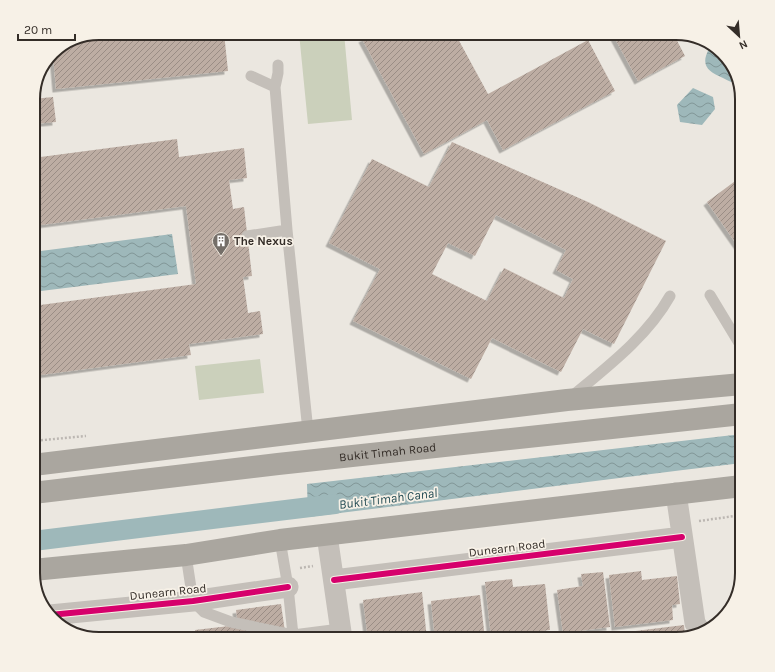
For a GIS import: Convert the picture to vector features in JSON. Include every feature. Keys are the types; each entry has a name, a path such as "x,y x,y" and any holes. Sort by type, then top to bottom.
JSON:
{"highway":[{"path":"40,463 567,400 735,385"},
{"name":"Bukit Timah Road","path":"40,492 278,464 735,415"},
{"path":"254,438 267,446 278,464"},
{"path":"40,569 186,555 280,540 735,487"}],"street":[{"path":"676,493 695,623 698,628"},
{"path":"327,535 341,632"},
{"name":"Dunearn Road","path":"334,580 682,536"},
{"name":"Dunearn Road","path":"57,614 288,588"}],"lane":[{"path":"278,65 275,87 287,230 308,431"},
{"path":"251,76 275,87"},
{"path":"247,236 287,230"},
{"path":"710,295 735,336"},
{"path":"567,400 638,340 670,296"},
{"path":"280,540 288,588 293,632"},
{"path":"186,555 192,600 204,612 231,622 279,632"}],"green space":[{"path":"300,40 345,40 352,120 308,124"},
{"path":"260,359 264,393 199,400 195,366"}],"water":[{"path":"709,50 723,63 732,82 713,73 707,67 705,59"},
{"path":"693,88 713,97 715,109 702,125 680,122 677,105"},
{"path":"172,234 178,274 40,291 40,251"},
{"path":"735,435 735,464 308,517 307,484"}],"building":[{"path":"225,40 228,71 56,89 54,61 66,50 88,41"},
{"path":"363,40 459,40 488,94 588,40 615,91 503,150 487,120 424,154"},
{"path":"616,40 677,40 685,56 638,81"},
{"path":"53,97 56,122 40,123 40,98"},
{"name":"The Nexus","path":"177,139 179,157 244,148 247,178 229,180 233,209 244,207 252,276 243,277 248,313 260,311 263,334 189,344 191,355 40,375 40,305 196,284 186,206 40,225 40,157"},
{"path":"452,142 588,202 666,241 614,344 583,329 561,372 492,338 471,379 353,321 380,269 329,243 372,159 429,187","holes":["496,215 566,250 556,270 573,279 564,298 504,268 487,301 432,274 448,243 475,256"]},
{"path":"735,181 735,242 707,202"},
{"path":"641,571 642,580 677,576 680,604 672,605 673,620 615,627 609,575"},
{"path":"603,572 610,627 563,632 557,590 583,586 581,574"},
{"path":"512,579 513,587 545,584 550,630 533,632 490,632 485,582"},
{"path":"422,592 426,632 367,632 363,600"},
{"path":"480,595 484,632 434,632 431,601"},
{"path":"281,604 285,632 195,632 195,630 238,625 236,610"},
{"path":"684,625 684,631 676,632 627,632"}],"waterway":[{"name":"Bukit Timah Canal","path":"40,540 335,504"}],"cycle path":[{"path":"334,580 682,537"},
{"path":"57,614 193,601 288,587"}],"place":[{"name":"The Nexus","path":"221,256"}]}
